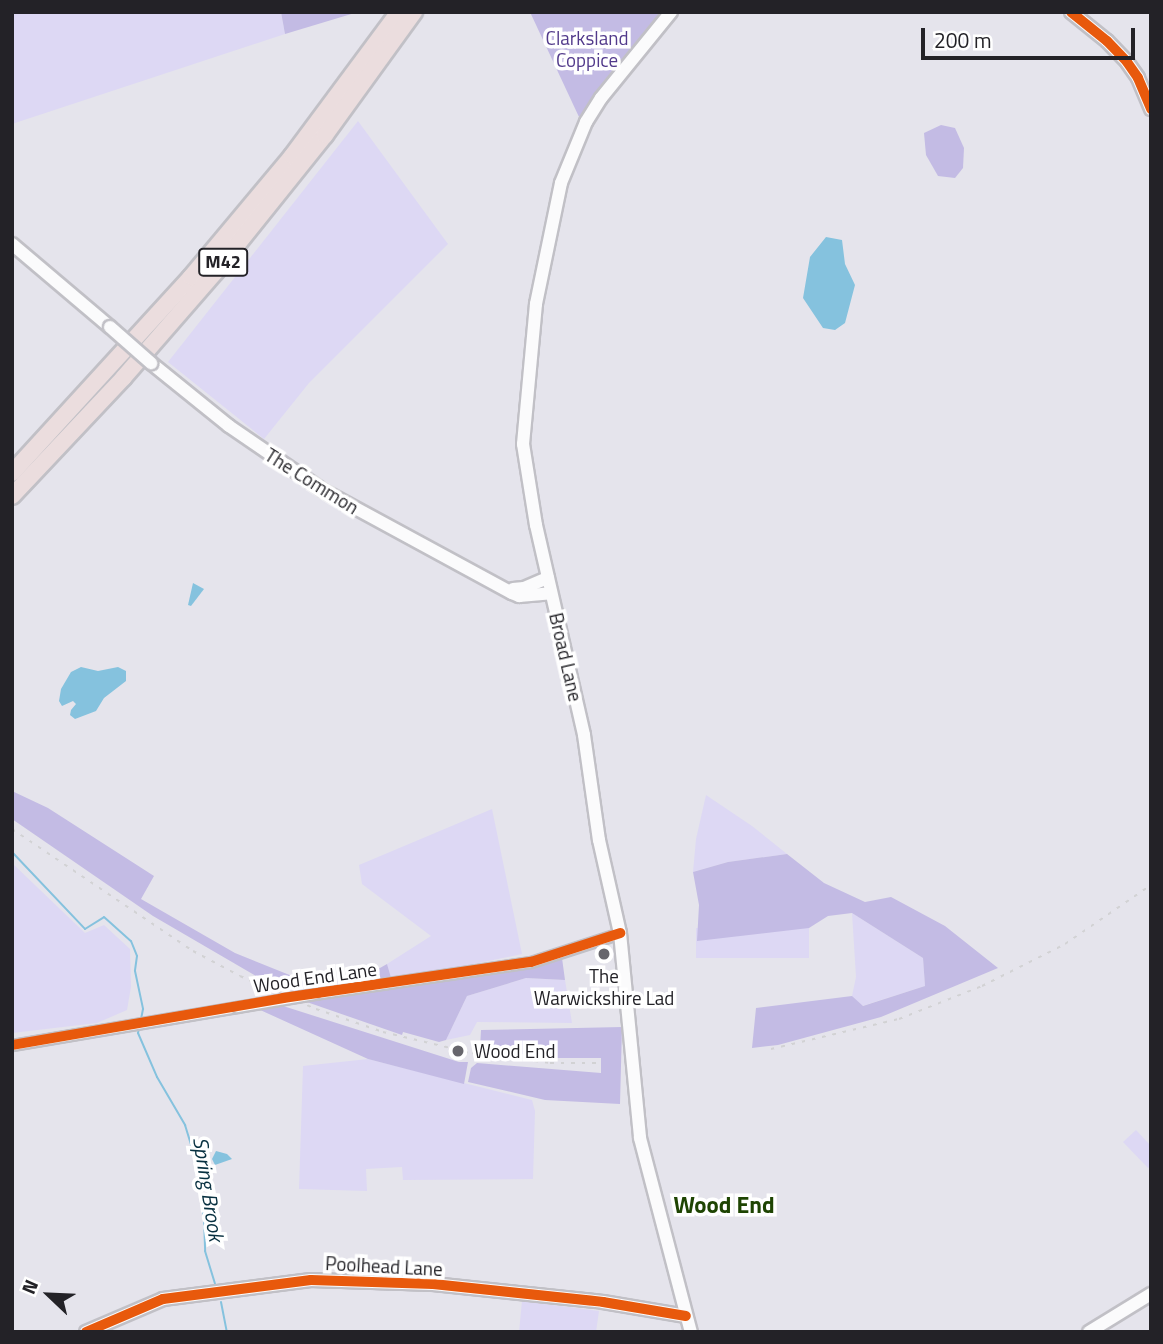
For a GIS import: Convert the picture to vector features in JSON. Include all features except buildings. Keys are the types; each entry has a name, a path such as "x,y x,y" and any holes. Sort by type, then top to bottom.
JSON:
{"highway":[{"name":"M42","path":"12,473 137,340 198,268 292,156 399,12"},
{"name":"M42","path":"12,496 124,377 232,251 325,135 414,12"}],"main road":[{"name":"Broad Lane","path":"671,12 601,98 586,122 561,183 536,303 523,426 525,465 584,735 599,840 620,933 638,1125 691,1332"},
{"path":"1071,12 1127,62 1138,78 1151,109"},
{"name":"The Common","path":"12,244 151,363 229,426 289,469 381,524 519,596 551,593"},
{"name":"The Common","path":"487,579 512,589 524,588 548,578"},
{"name":"Poolhead Lane","path":"86,1332 163,1299 311,1280 433,1284 603,1302 687,1316"},
{"path":"1089,1332 1151,1294"}],"street":[{"name":"Wood End Lane","path":"12,1045 531,962 620,933"}],"shaded area":[{"path":"12,12 281,12 285,34 12,124"},
{"path":"358,121 448,244 309,383 264,439 168,362"},
{"path":"706,795 787,854 728,862 693,872 696,839"},
{"path":"492,809 522,954 392,981 387,964 431,936 362,884 359,865"},
{"path":"12,863 85,933 104,925 130,949 131,987 127,1010 97,1023 12,1033"},
{"path":"852,913 923,958 925,986 862,1006 852,996 856,977"},
{"path":"696,928 809,928 809,958 696,958"},
{"path":"526,978 565,980 572,1023 477,1022 470,1035 446,1040 467,996"},
{"path":"368,1059 532,1100 535,1111 533,1179 403,1180 402,1167 366,1169 367,1191 299,1189 303,1066"},
{"path":"1136,1130 1151,1146 1151,1166 1148,1168 1123,1142"},
{"path":"522,1301 599,1311 596,1332 519,1332"}],"green space":[{"path":"281,12 358,12 285,34"},
{"name":"Clarksland Coppice","path":"530,12 663,12 579,117"},
{"path":"941,125 955,128 964,148 963,168 955,178 938,176 926,155 924,133"},
{"path":"12,791 48,808 154,876 141,899 235,953 312,984 364,977 387,964 392,981 320,992 294,991 261,979 153,916 12,819"},
{"path":"787,854 824,883 865,902 891,897 945,926 998,968 881,1017 778,1045 752,1048 756,1008 852,996 863,1006 925,986 923,958 852,913 828,916 809,928 697,941 699,905 693,872 728,862"},
{"path":"562,958 565,980 526,978 467,996 446,1040 439,1042 403,1032 402,1035 301,1000 470,978"},
{"path":"280,1005 459,1062 468,1062 464,1084 368,1059 258,1009"},
{"path":"622,1027 620,1104 545,1100 468,1082 471,1068 477,1063 601,1073 601,1058 529,1058 529,1055 480,1048 481,1030"}],"water":[{"path":"826,237 842,240 845,264 855,285 845,323 835,330 823,328 803,298 810,257"},
{"path":"193,583 204,589 191,606 188,605"},
{"path":"81,667 98,671 118,667 126,671 126,681 104,698 96,711 75,719 70,715 76,704 73,701 62,706 59,701 61,689 71,672"},
{"path":"216,1151 227,1154 232,1159 215,1165 212,1159"}],"waterway":[{"name":"Spring Brook","path":"12,852 85,929 104,917 131,941 137,956 135,971 143,1009 141,1019"},
{"name":"Spring Brook","path":"139,1028 138,1033 157,1077 185,1125 193,1151 204,1218 205,1251 215,1284"},
{"name":"Spring Brook","path":"221,1302 227,1332"}],"railway":[{"path":"12,829 193,951 240,976 316,1009 383,1032 472,1053 550,1063 603,1063"},
{"path":"771,1049 899,1019 982,986 1065,944 1151,885"}],"cycle path":[{"path":"1071,12 1107,41 1127,62 1138,78 1151,109"},
{"path":"12,1045 283,998 531,962 620,933"},
{"path":"86,1332 163,1299 311,1280 433,1284 603,1302 686,1316"}],"place":[{"name":"The Warwickshire Lad","path":"604,954"},
{"name":"Wood End","path":"458,1051"}],"district":[{"name":"Wood End","path":"724,1205"}]}
